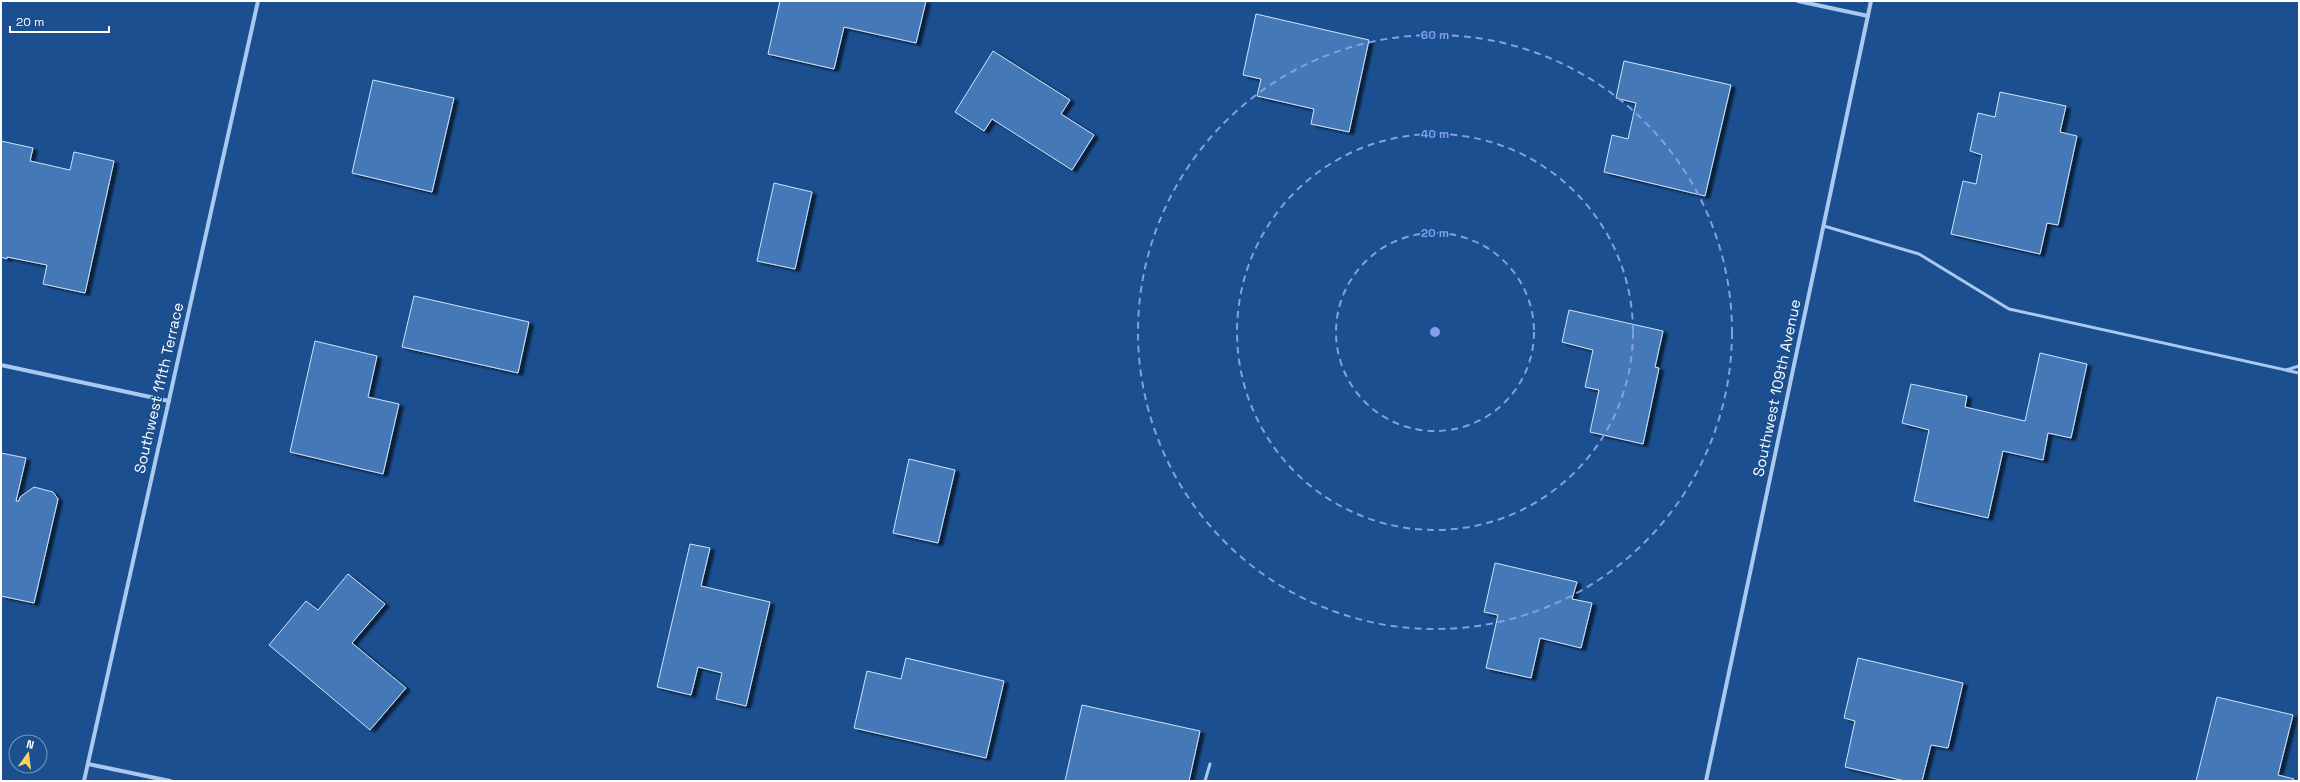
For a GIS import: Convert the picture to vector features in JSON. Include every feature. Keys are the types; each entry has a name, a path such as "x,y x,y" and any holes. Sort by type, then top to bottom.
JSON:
{"street":[{"name":"Southwest 111th Terrace","path":"84,781 258,1"},
{"path":"1798,1 1868,16"},
{"name":"Southwest 109th Avenue","path":"1706,781 1871,1"},
{"path":"1,366 169,401"},
{"path":"88,764 170,781"}],"lane":[{"path":"1824,226 1919,254 2009,309 2299,373"},
{"path":"2285,370 2299,366"},
{"path":"1205,781 1210,764"}],"building":[{"path":"780,1 926,1 916,43 844,27 834,69 768,54"},
{"path":"1256,14 1369,40 1349,132 1311,124 1314,109 1257,96 1261,79 1243,75"},
{"path":"993,51 1070,100 1061,114 1094,135 1072,170 992,119 984,131 955,112"},
{"path":"1624,61 1731,85 1705,196 1604,172 1612,135 1628,139 1636,103 1616,98"},
{"path":"373,80 454,98 432,192 352,173"},
{"path":"2000,92 2066,106 2060,132 2077,136 2058,225 2047,223 2040,254 1951,234 1963,181 1976,184 1982,155 1970,151 1978,113 1995,117"},
{"path":"1,141 33,148 30,161 70,170 74,152 114,161 85,293 43,284 47,265 1,257"},
{"path":"774,183 812,192 795,269 757,261"},
{"path":"414,296 529,322 518,373 402,347"},
{"path":"1569,310 1663,331 1655,367 1659,368 1643,444 1590,432 1599,390 1585,387 1593,350 1562,342"},
{"path":"315,341 377,356 368,397 399,404 383,474 290,452"},
{"path":"2040,353 2087,364 2071,438 2048,433 2043,460 2003,451 1988,518 1914,501 1929,430 1902,423 1911,384 1967,396 1965,407 2025,421"},
{"path":"1,453 26,458 16,501 19,501 20,497 34,487 53,492 58,499 34,603 1,596"},
{"path":"909,459 955,470 938,543 893,533"},
{"path":"690,544 710,548 701,586 770,602 746,706 716,699 722,673 698,667 691,695 657,687"},
{"path":"1495,563 1577,582 1572,599 1592,603 1581,648 1540,638 1531,678 1486,668 1498,615 1484,612"},
{"path":"348,574 385,604 352,643 406,688 370,730 269,645 306,601 318,610"},
{"path":"906,658 1004,681 986,758 854,728 867,671 901,679"},
{"path":"1858,658 1963,683 1948,748 1931,745 1922,781 1905,781 1845,767 1855,721 1844,718"},
{"path":"2217,697 2293,715 2278,775 2294,779 2293,781 2196,781"},
{"path":"1082,705 1200,731 1189,781 1065,781"}]}
